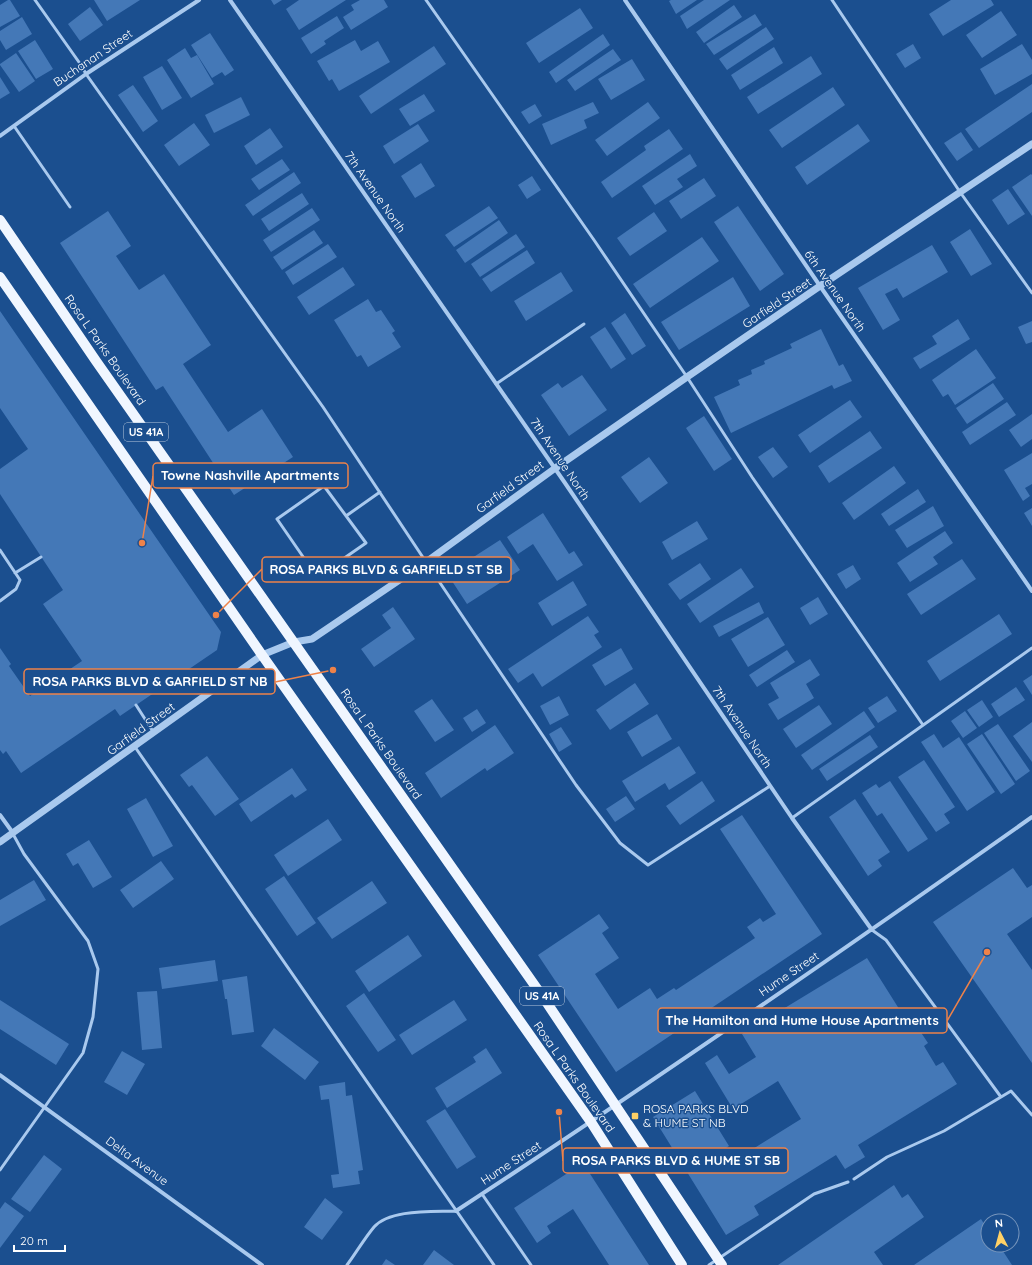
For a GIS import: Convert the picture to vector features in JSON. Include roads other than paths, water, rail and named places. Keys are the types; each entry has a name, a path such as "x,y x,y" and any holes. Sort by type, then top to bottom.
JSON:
{"main road":[{"name":"Rosa L Parks Boulevard","path":"0,220 96,361 545,1000 720,1262"},
{"name":"Rosa L Parks Boulevard","path":"0,277 262,655 591,1122 682,1265"}],"street":[{"name":"Buchanan Street","path":"0,136 86,74 199,0"},
{"name":"7th Avenue North","path":"230,0 496,384 792,818 872,930"},
{"name":"6th Avenue North","path":"625,0 820,286 1032,591"},
{"name":"Garfield Street","path":"0,842 262,655 294,642 312,639 426,562 554,469 687,377 1032,144"},
{"path":"0,815 13,834"},
{"name":"Hume Street","path":"456,1211 615,1106 872,930 1032,818"},
{"name":"Delta Avenue","path":"0,1074 262,1265"}],"lane":[{"path":"35,0 86,74 319,400 576,785 620,843 648,865 770,786"},
{"path":"426,0 594,240 687,377 752,477 923,725"},
{"path":"832,0 960,192 1032,293"},
{"path":"14,126 70,208"},
{"path":"496,384 584,324"},
{"path":"324,486 346,516 366,543 317,577 277,519 324,486"},
{"path":"346,516 380,492"},
{"path":"0,550 20,580 16,589 0,601"},
{"path":"15,573 41,557"},
{"path":"792,818 1032,648"},
{"path":"136,706 154,732"},
{"path":"135,747 494,1265"},
{"path":"0,1170 83,1053 93,1017 98,969 88,941 24,854 13,834"},
{"path":"872,930 886,940 1001,1097"},
{"path":"854,1179 887,1157 944,1131 1011,1091 1032,1115"},
{"path":"709,1265 720,1262 814,1194 848,1182"},
{"path":"482,1194 531,1265"},
{"path":"347,1265 374,1227 385,1218 409,1213 456,1211"}],"place":[{"name":"Towne Nashville Apartments","path":"142,543"},
{"name":"ROSA PARKS BLVD & GARFIELD ST SB","path":"216,615"},
{"name":"ROSA PARKS BLVD & GARFIELD ST NB","path":"333,670"},
{"name":"The Hamilton and Hume House Apartments","path":"987,952"},
{"name":"ROSA PARKS BLVD & HUME ST SB","path":"559,1112"},
{"name":"ROSA PARKS BLVD & HUME ST NB","path":"635,1116"}]}
